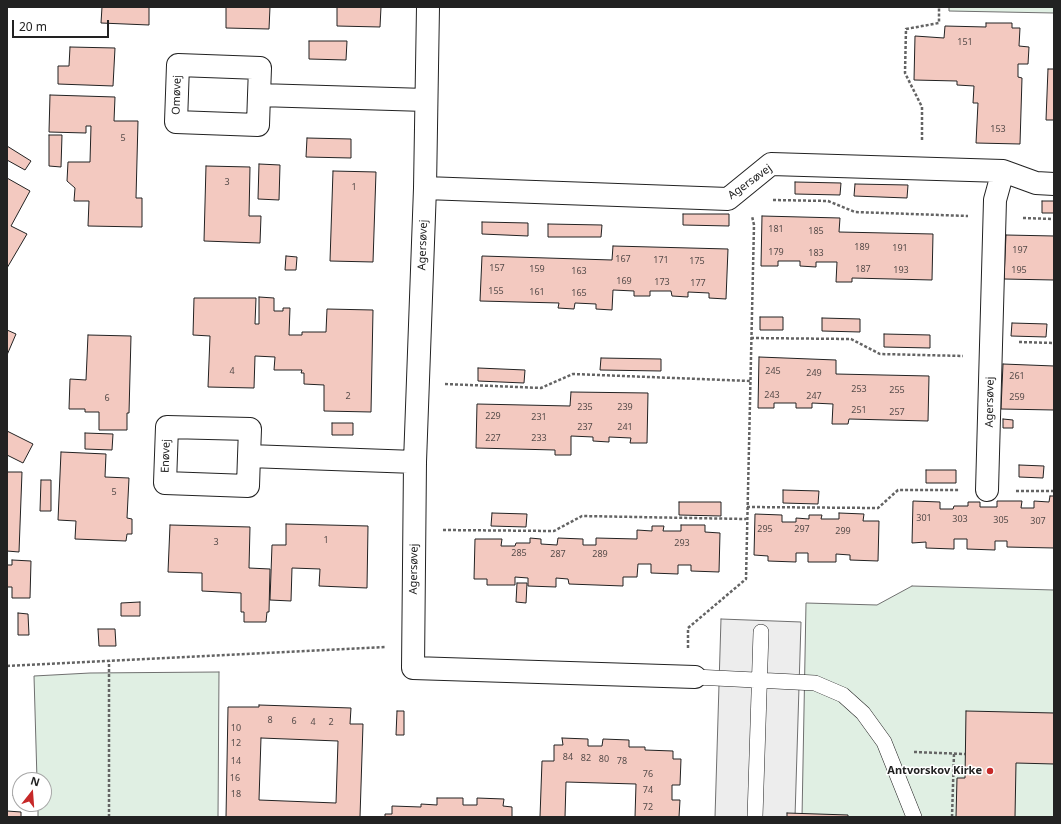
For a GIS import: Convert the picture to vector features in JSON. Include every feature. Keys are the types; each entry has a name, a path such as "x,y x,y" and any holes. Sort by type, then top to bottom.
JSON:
{"street":[{"name":"Agersøvej","path":"428,7 425,188 415,462 413,668 691,677"},
{"name":"Omøvej","path":"178,65 260,68 259,95 258,125 176,122 178,65"},
{"path":"259,95 426,100"},
{"name":"Agersøvej","path":"425,188 738,200 771,164 1003,171 1036,183 1054,184"},
{"name":"Agersøvej","path":"987,490 995,200 1003,171"},
{"name":"Enøvej","path":"167,426 250,429 249,456 248,486 165,483 167,426"},
{"path":"249,456 415,462"}],"lane":[{"path":"755,817 761,632"},
{"path":"691,677 815,683 843,695 863,713 884,742 914,817"}],"path":[{"path":"922,168 922,107 905,73 906,29 939,23 938,7"},
{"path":"738,200 828,201 855,212 1054,219"},
{"path":"691,677 688,628 746,579 746,519 754,225 738,200"},
{"path":"751,338 850,339 880,354 991,349 1054,343"},
{"path":"418,383 541,388 573,374 750,381"},
{"path":"747,507 878,508 898,490 1054,491"},
{"path":"414,529 554,531 582,516 746,519"},
{"path":"7,666 413,646"},
{"path":"109,661 109,817"},
{"path":"888,751 965,754"},
{"path":"952,817 954,753"}],"green space":[{"path":"949,7 1054,7 1054,13 949,11"},
{"path":"912,586 1054,590 1054,817 802,817 806,603 877,605"},
{"path":"219,672 218,817 38,817 38,812 52,812 52,772 37,772 34,676 90,673"}],"shaded area":[{"path":"721,619 801,622 795,817 715,817"}],"building":[{"path":"102,7 149,7 149,25 101,23"},
{"path":"226,7 270,7 269,29 226,28"},
{"path":"337,7 381,7 380,27 337,26"},
{"path":"986,23 1012,23 1012,28 1020,28 1019,46 1029,47 1028,64 1018,64 1018,77 1022,78 1020,144 976,143 978,103 973,103 974,86 957,85 957,81 914,80 915,36 944,38 945,26 986,27"},
{"path":"309,41 347,41 346,60 309,59"},
{"path":"70,47 115,48 113,86 58,84 58,66 69,66"},
{"path":"1048,69 1054,69 1054,120 1046,120"},
{"path":"50,95 115,97 114,121 138,121 136,198 142,198 142,227 88,226 89,201 74,201 75,188 67,181 68,162 90,162 91,126 86,126 86,133 49,132"},
{"path":"49,135 62,135 61,167 49,166"},
{"path":"307,138 351,139 351,158 306,157"},
{"path":"7,146 31,161 25,170 7,160"},
{"path":"259,164 280,165 279,200 258,199"},
{"path":"206,166 250,167 249,216 261,216 260,243 204,241"},
{"path":"333,171 376,172 373,262 330,261"},
{"path":"7,178 30,191 11,226 27,234 7,268"},
{"path":"795,182 841,183 840,195 795,194"},
{"path":"855,184 908,185 907,198 854,196"},
{"path":"1042,201 1054,201 1054,213 1042,213"},
{"path":"683,214 729,214 729,226 683,225"},
{"path":"762,216 840,218 839,232 933,234 932,280 852,278 852,282 836,282 837,262 816,262 816,267 800,266 800,261 778,261 778,266 761,266"},
{"path":"482,222 528,223 528,236 482,234"},
{"path":"548,224 602,225 601,237 548,237"},
{"path":"1006,235 1054,236 1054,280 1004,279"},
{"path":"613,246 728,249 726,299 709,298 709,293 688,292 688,297 672,296 671,291 650,291 650,296 634,296 634,291 613,290 612,310 596,309 596,304 575,303 574,309 558,308 559,303 480,301 482,256 612,260"},
{"path":"286,256 297,257 296,270 285,270"},
{"path":"259,297 274,298 274,311 283,311 283,308 290,308 289,335 302,335 302,332 326,332 327,309 373,310 371,412 324,411 324,385 304,384 304,373 301,373 302,370 274,370 275,357 255,356 254,388 208,387 210,336 193,335 194,298 256,298 255,324 259,324"},
{"path":"760,317 783,317 783,330 760,330"},
{"path":"822,318 860,319 860,332 822,331"},
{"path":"1012,323 1047,324 1046,337 1011,336"},
{"path":"7,330 16,334 7,355"},
{"path":"884,334 930,335 930,348 884,347"},
{"path":"88,335 131,336 129,413 127,413 127,430 99,430 99,412 85,412 85,409 69,409 70,379 86,380"},
{"path":"759,357 836,360 836,374 929,376 928,421 849,419 848,424 832,424 833,404 812,403 812,408 796,408 796,403 774,403 774,408 758,408"},
{"path":"601,358 661,359 661,371 600,370"},
{"path":"1003,364 1054,366 1054,410 1001,409"},
{"path":"478,368 525,370 524,383 478,381"},
{"path":"571,392 648,393 647,443 630,443 631,438 609,437 609,442 593,441 593,437 571,436 571,455 555,455 555,450 476,448 477,404 570,406"},
{"path":"1003,419 1013,420 1013,428 1003,428"},
{"path":"332,423 353,423 353,435 332,435"},
{"path":"7,431 33,444 23,463 7,455"},
{"path":"85,433 113,434 112,450 85,449"},
{"path":"61,452 106,454 105,477 129,478 127,518 132,519 132,534 127,534 126,541 75,539 76,521 58,520"},
{"path":"1019,465 1044,466 1043,478 1019,477"},
{"path":"926,470 956,470 956,483 926,483"},
{"path":"7,472 22,472 19,552 7,551"},
{"path":"41,480 51,480 51,511 40,511"},
{"path":"783,490 819,491 818,504 783,503"},
{"path":"1050,496 1054,496 1054,548 1007,547 1007,541 995,541 995,550 967,549 967,539 954,539 954,549 926,548 926,542 912,543 913,501 940,502 940,509 953,509 954,506 968,506 968,502 980,502 980,507 997,507 997,501 1022,501 1021,508 1034,508 1034,501 1049,502"},
{"path":"679,502 721,502 721,516 679,515"},
{"path":"492,513 527,514 526,527 491,526"},
{"path":"839,513 864,514 863,521 879,521 878,561 850,560 850,555 836,554 836,562 808,562 808,553 796,553 796,562 768,561 768,556 754,555 755,514 782,515 782,522 796,522 796,518 809,519 809,515 822,515 821,519 839,519"},
{"path":"286,524 368,526 367,588 319,586 320,569 292,568 291,601 270,600 272,545 286,545"},
{"path":"170,525 250,527 249,568 270,569 269,612 267,612 266,622 244,622 244,612 241,612 241,593 202,591 202,573 168,572"},
{"path":"681,525 705,525 705,532 720,533 719,572 691,571 691,565 678,565 678,574 651,573 651,564 638,564 637,577 623,577 623,586 569,584 568,579 556,578 556,587 528,586 528,578 515,577 515,585 487,585 487,579 474,579 475,539 502,539 501,546 515,546 516,543 530,543 530,538 541,539 541,544 557,545 558,538 583,539 583,545 596,545 596,538 637,539 637,530 652,531 652,526 664,526 663,531 681,531"},
{"path":"12,560 31,561 30,598 12,598 12,587 7,587 7,565 12,565"},
{"path":"517,583 527,583 526,603 516,602"},
{"path":"140,602 140,616 121,616 121,603"},
{"path":"18,613 28,614 29,635 18,635"},
{"path":"98,629 115,629 116,646 99,646"},
{"path":"259,705 351,708 350,724 363,724 360,817 226,817 228,707 259,707","holes":["261,738 338,741 336,803 259,800"]},
{"path":"397,711 404,711 404,735 396,735"},
{"name":"Antvorskov Kirke","path":"966,711 1054,713 1054,764 1016,763 1015,817 956,817 957,778 965,778"},
{"path":"562,738 588,739 588,746 602,746 603,739 629,740 629,747 645,747 645,750 673,751 673,759 681,759 680,785 672,785 672,800 680,800 679,817 635,817 636,784 566,782 565,817 540,817 542,761 554,761 554,745 563,745"},
{"path":"437,798 463,798 463,805 477,805 477,798 504,799 503,806 512,807 512,817 385,817 385,814 392,814 392,806 421,807 421,804 437,805"},
{"path":"7,811 21,812 21,817 7,817"},
{"path":"787,813 848,815 848,817 787,817"}],"place":[{"name":"Antvorskov Kirke","path":"990,771"}]}
